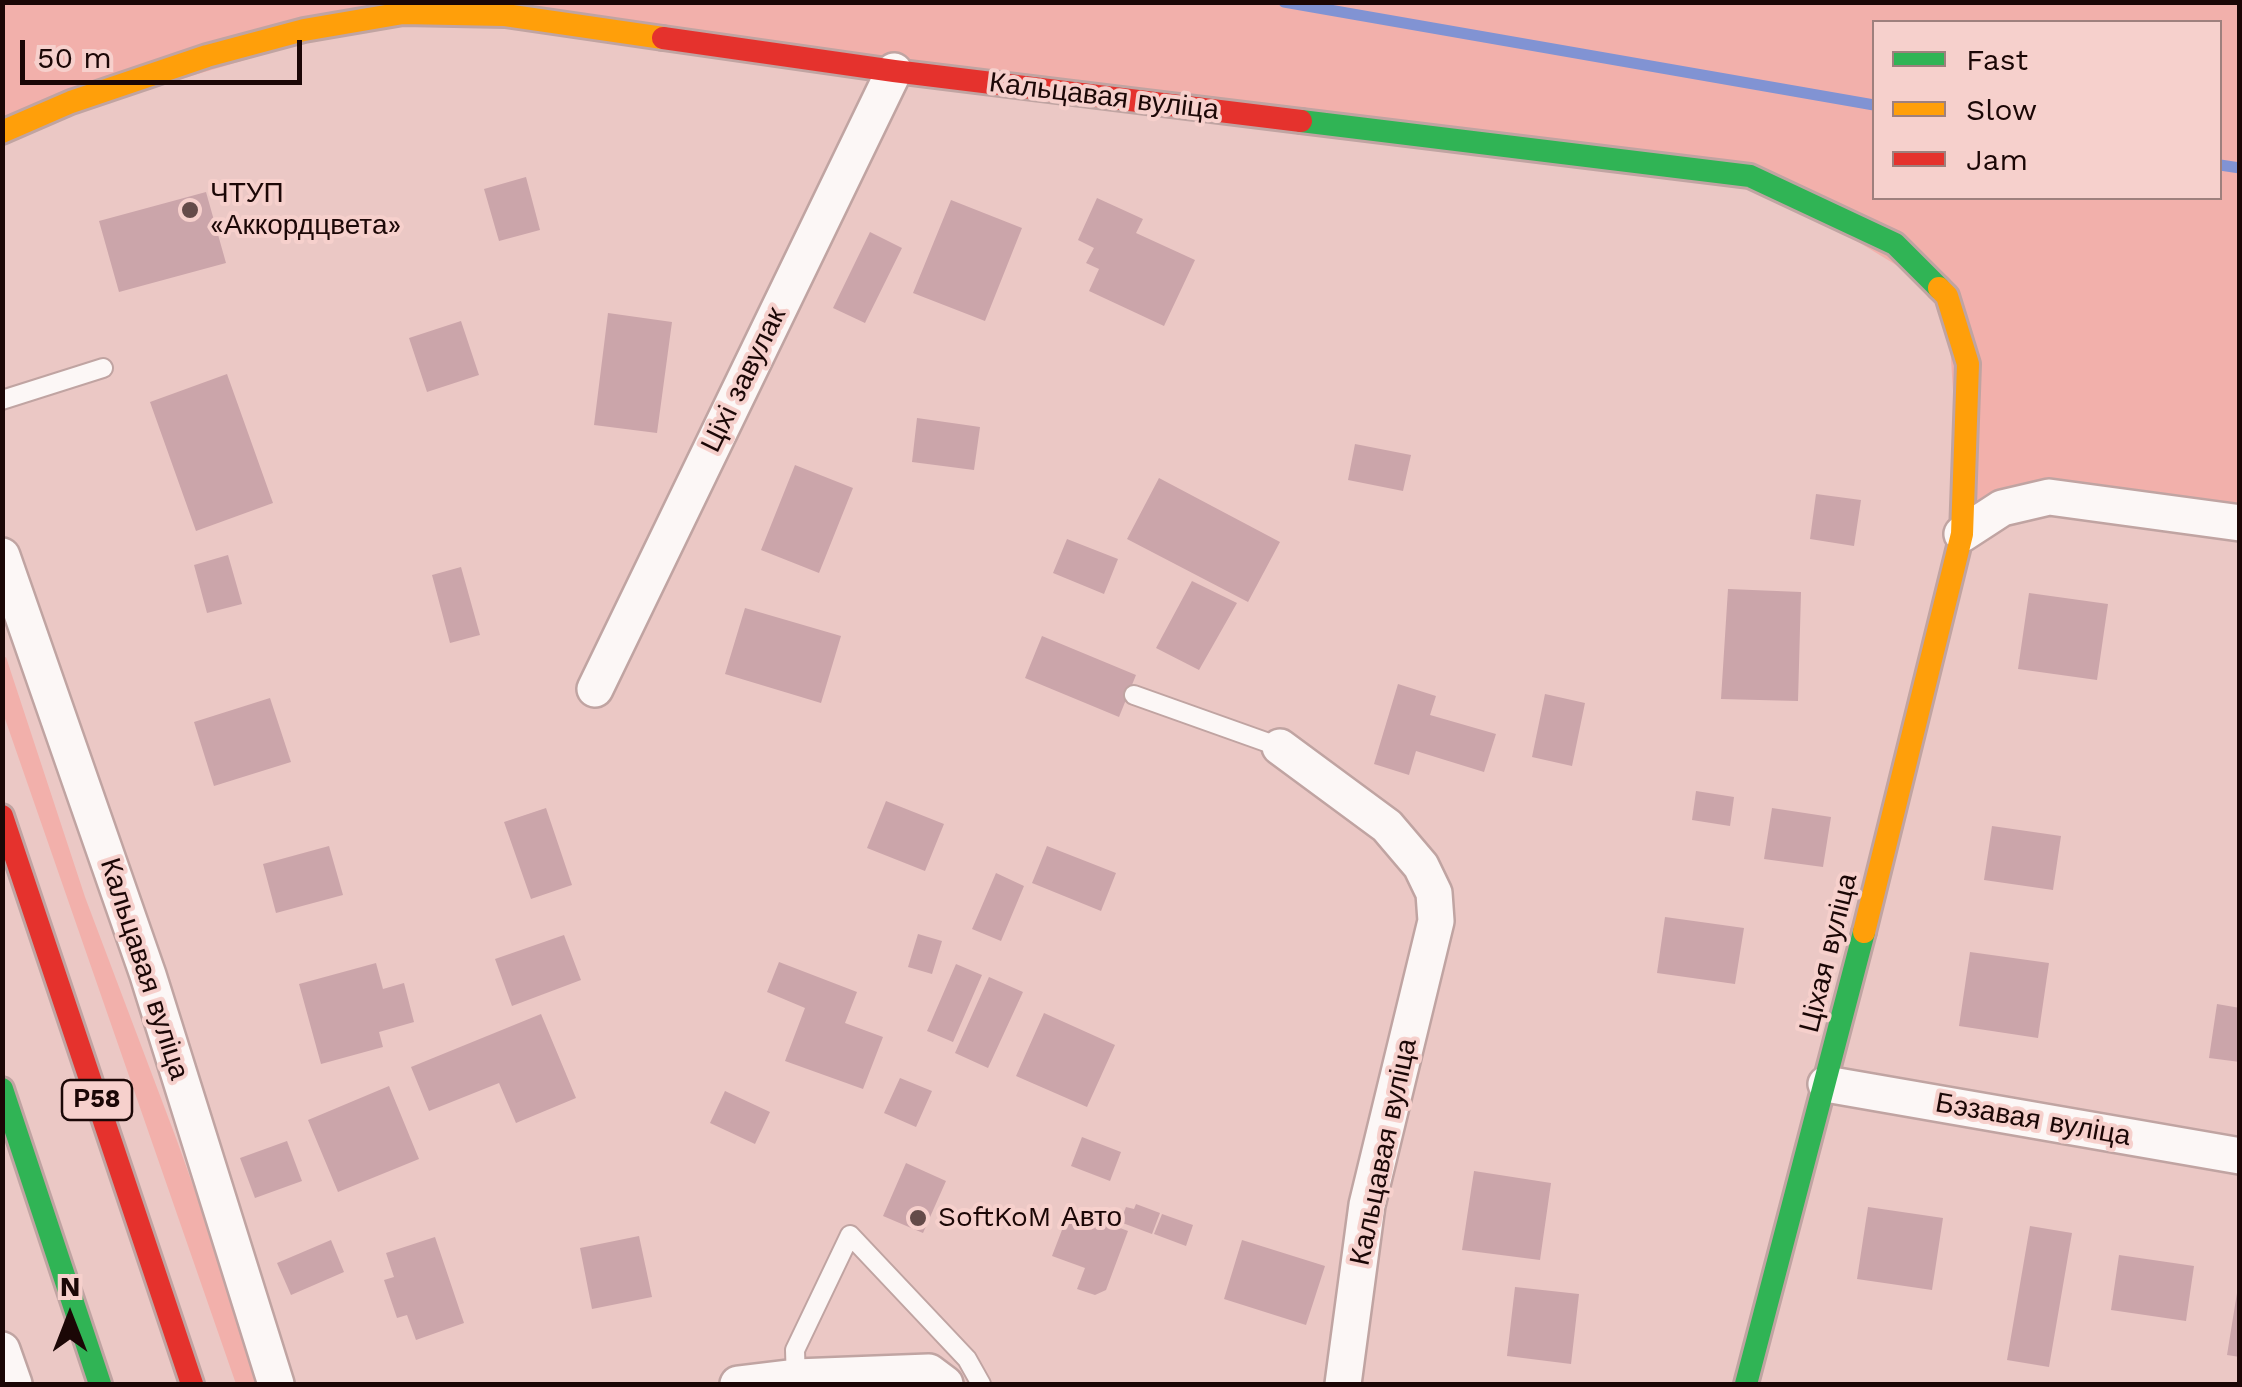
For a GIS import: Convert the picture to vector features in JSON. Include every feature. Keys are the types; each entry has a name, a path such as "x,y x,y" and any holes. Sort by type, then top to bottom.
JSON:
{"main road":[{"name":"Кальцавая вуліца","path":"2,132 70,102 207,56 304,30 404,13 505,15 894,71 1750,176 1895,244 1947,296 1968,364 1962,534"},
{"name":"Ціхая вуліца","path":"1746,1384 1826,1084 1962,534"},
{"name":"Р58","path":"2,816 192,1384"},
{"path":"2,1088 100,1384"}],"street":[{"name":"Ціхі завулак","path":"596,689 894,71"},
{"path":"1962,534 2002,508 2049,496 2240,523"},
{"name":"Кальцавая вуліца","path":"2,556 148,976 276,1384"},
{"name":"Кальцавая вуліца","path":"1280,748 1386,826 1421,866 1434,893 1436,921 1367,1205 1343,1384"},
{"name":"Бэзавая вуліца","path":"1826,1084 2240,1156"},
{"path":"2,1350 14,1384"},
{"path":"738,1384 935,1380"}],"lane":[{"path":"2,400 103,368"},
{"path":"1134,695 1280,748"},
{"path":"796,1381 794,1350 850,1235 967,1359 981,1384"}],"shaded area":[{"path":"3,3 2239,3 2239,523 2101,503 1962,534 1947,296 1750,176 403,13 3,132"},
{"path":"6,657 85,897 264,1384 236,1384 3,713 2,659"}],"building":[{"path":"526,177 540,230 499,241 484,189"},
{"path":"206,192 226,263 119,292 99,221"},
{"path":"1097,198 1143,219 1136,233 1195,260 1164,326 1089,291 1099,269 1086,263 1094,248 1078,240"},
{"path":"951,200 1022,228 985,321 913,293"},
{"path":"870,232 902,248 865,323 833,308"},
{"path":"608,313 672,322 657,433 594,425"},
{"path":"461,321 479,375 427,392 409,338"},
{"path":"227,374 273,503 196,531 150,402"},
{"path":"917,418 980,427 974,470 912,462"},
{"path":"1355,444 1411,455 1403,491 1348,480"},
{"path":"795,465 853,488 819,573 761,550"},
{"path":"1159,478 1280,542 1248,602 1127,539"},
{"path":"1816,494 1861,500 1854,546 1810,539"},
{"path":"1067,539 1118,559 1104,594 1053,573"},
{"path":"228,555 242,604 207,613 194,565"},
{"path":"461,567 480,635 450,643 432,575"},
{"path":"1192,581 1237,603 1199,670 1156,648"},
{"path":"1728,589 1801,592 1798,701 1721,699"},
{"path":"2029,593 2108,604 2097,680 2018,669"},
{"path":"745,608 841,636 821,703 725,674"},
{"path":"1042,636 1136,675 1119,717 1025,678"},
{"path":"1398,684 1436,696 1430,715 1496,734 1484,772 1416,751 1409,775 1374,764"},
{"path":"1545,694 1585,703 1572,766 1532,757"},
{"path":"270,698 291,762 214,786 194,722"},
{"path":"1696,791 1734,797 1730,826 1692,820"},
{"path":"886,801 944,824 925,871 867,848"},
{"path":"546,808 572,885 531,899 504,822"},
{"path":"1772,808 1831,817 1823,867 1764,859"},
{"path":"1992,826 2061,836 2053,890 1984,880"},
{"path":"329,846 343,895 276,913 263,864"},
{"path":"1047,846 1116,873 1101,911 1032,883"},
{"path":"996,873 1024,886 1001,941 972,929"},
{"path":"1665,917 1744,928 1735,984 1657,973"},
{"path":"918,934 942,941 932,974 908,967"},
{"path":"564,935 581,980 512,1006 495,959"},
{"path":"1970,952 2049,963 2038,1038 1959,1026"},
{"path":"779,962 857,992 845,1023 883,1037 863,1089 785,1061 805,1008 767,992"},
{"path":"376,963 383,989 404,983 414,1022 379,1032 383,1047 321,1064 299,984"},
{"path":"956,964 982,975 953,1042 927,1031"},
{"path":"989,977 1023,992 988,1068 955,1053"},
{"path":"2217,1004 2240,1008 2240,1062 2209,1058"},
{"path":"1044,1013 1115,1045 1087,1107 1016,1076"},
{"path":"541,1014 576,1098 516,1123 499,1083 429,1111 411,1067"},
{"path":"900,1078 932,1091 916,1127 884,1113"},
{"path":"389,1086 419,1159 338,1192 308,1120"},
{"path":"725,1091 770,1112 755,1144 710,1123"},
{"path":"1082,1137 1121,1152 1110,1181 1071,1166"},
{"path":"287,1141 302,1181 255,1198 240,1158"},
{"path":"906,1163 946,1181 923,1233 883,1216"},
{"path":"1474,1171 1551,1183 1540,1260 1462,1250"},
{"path":"1136,1204 1160,1213 1152,1234 1120,1222 1126,1207 1134,1209"},
{"path":"1868,1207 1943,1218 1932,1290 1857,1279"},
{"path":"1070,1209 1128,1231 1106,1290 1095,1295 1077,1289 1085,1268 1052,1256"},
{"path":"1162,1214 1193,1225 1186,1246 1154,1234"},
{"path":"2030,1226 2072,1233 2049,1367 2007,1360"},
{"path":"639,1236 652,1297 592,1309 580,1248"},
{"path":"435,1237 464,1323 416,1340 407,1315 397,1318 384,1280 394,1277 386,1253"},
{"path":"331,1240 344,1272 291,1295 277,1263"},
{"path":"1242,1240 1325,1266 1306,1325 1224,1299"},
{"path":"2119,1255 2194,1266 2186,1321 2111,1310"},
{"path":"1515,1287 1579,1294 1571,1364 1507,1356"},
{"path":"2240,1293 2240,1357 2227,1355"}],"waterway":[{"path":"1284,2 1872,105"},
{"path":"2222,165 2240,168"}],"traffic: fast":[{"path":"1301,121 1750,176 1895,244 1939,288"},
{"path":"1746,1384 1864,932"},
{"path":"2,1089 100,1384"}],"traffic: slow":[{"path":"2,132 71,102 207,56 304,30 403,13 505,15 663,38"},
{"path":"1864,932 1962,534 1968,364 1947,296 1939,288"}],"traffic: jam":[{"path":"663,38 1301,121"},
{"path":"2,816 192,1384"}],"place":[{"name":"ЧТУП «Аккордцвета»","path":"190,210"},
{"name":"SoftKoM Авто","path":"918,1218"}]}
